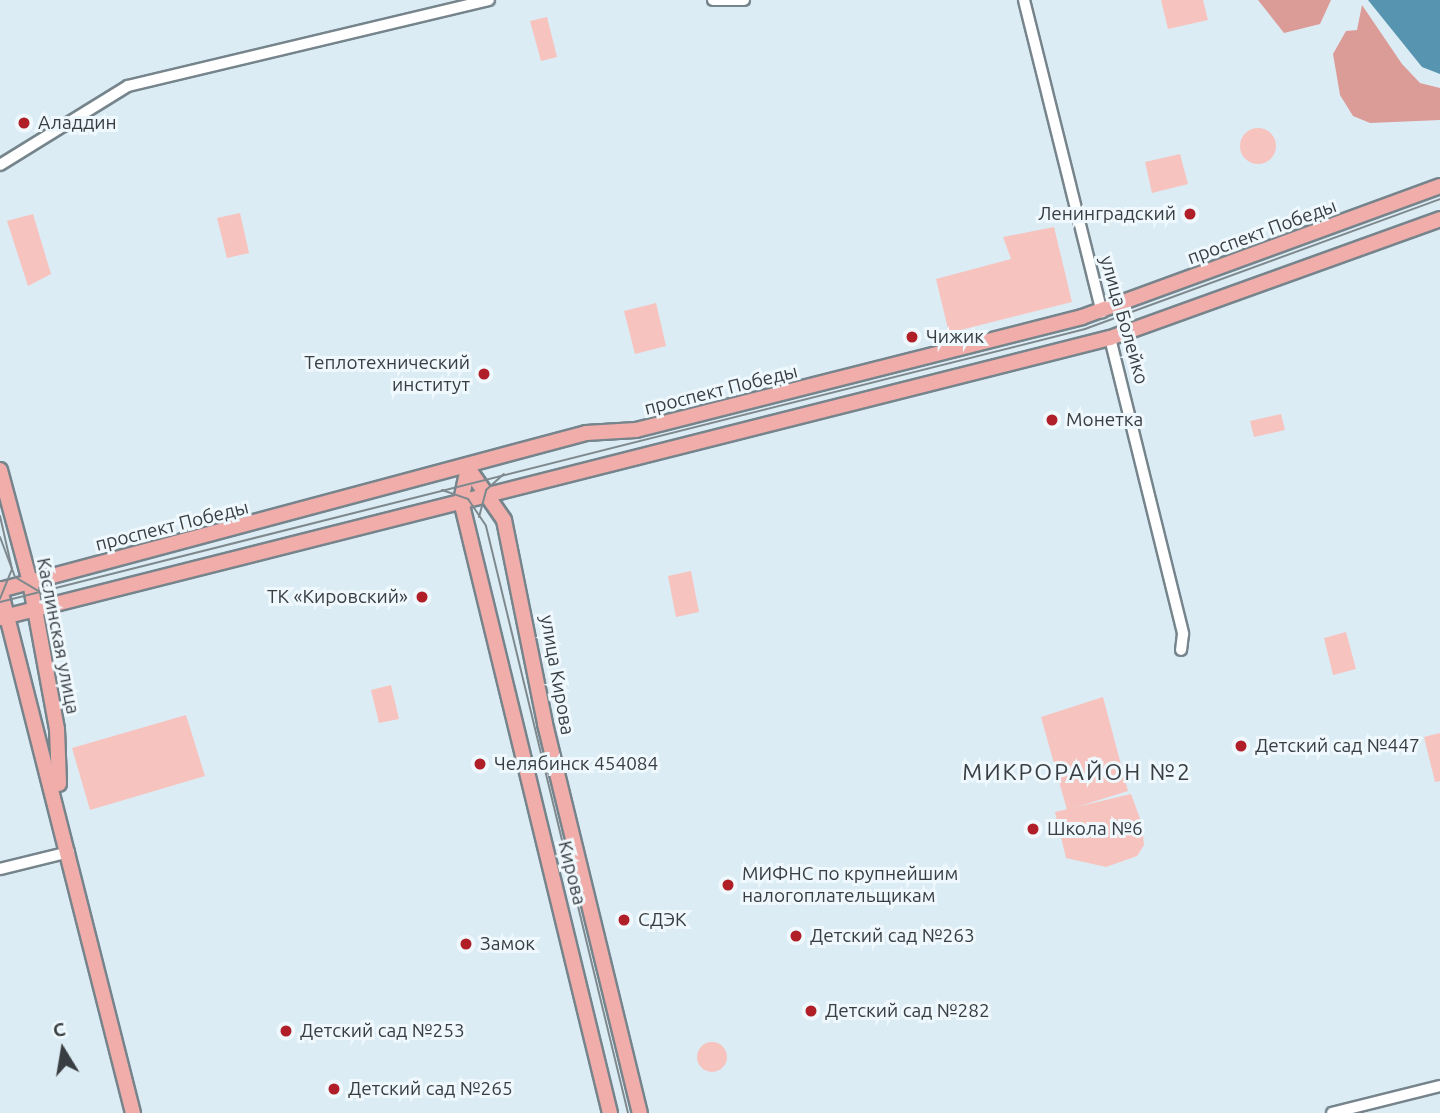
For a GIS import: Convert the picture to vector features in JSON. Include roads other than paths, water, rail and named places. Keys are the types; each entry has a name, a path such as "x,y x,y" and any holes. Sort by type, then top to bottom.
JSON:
{"main road":[{"name":"проспект Победы","path":"0,590 468,468 586,433 636,430 1102,312 1440,186"},
{"path":"4,617 1110,338 1440,219"},
{"name":"улица Болейко","path":"1102,312 1110,338"},
{"path":"461,501 468,468"},
{"name":"улица Кирова","path":"468,468 489,494 504,520 545,724 640,1113"},
{"name":"Каслинская улица","path":"0,470 30,582 32,610 57,729 60,813"},
{"name":"Кирова","path":"461,501 610,1113"},
{"name":"Каслинская улица","path":"0,590 4,617 60,813 133,1113"}],"street":[{"path":"0,165 128,86 489,0"},
{"path":"713,0 744,0"},
{"name":"улица Болейко","path":"1024,0 1102,312"},
{"name":"улица Болейко","path":"1110,338 1183,635 1181,650"},
{"path":"0,869 69,852"},
{"path":"1332,1113 1440,1086"}],"water":[{"path":"1368,0 1440,0 1440,74 1422,67"}],"tram line":[{"path":"0,602 1085,329 1440,199"},
{"path":"479,517 486,490 504,474"},
{"path":"442,490 468,499 486,526 628,1113"},
{"path":"0,516 12,569 0,599"},
{"path":"0,537 15,577 40,592"}],"place":[{"name":"Аладдин","path":"24,123"},
{"name":"Ленинградский","path":"1190,214"},
{"name":"Чижик","path":"912,337"},
{"name":"Теплотехнический институт","path":"484,374"},
{"name":"Монетка","path":"1052,420"},
{"name":"ТК «Кировский»","path":"422,597"},
{"name":"Детский сад №447","path":"1241,746"},
{"name":"Челябинск 454084","path":"480,764"},
{"name":"Школа №6","path":"1033,829"},
{"name":"МИФНС по крупнейшим налогоплательщикам","path":"728,885"},
{"name":"СДЭК","path":"624,920"},
{"name":"Детский сад №263","path":"796,936"},
{"name":"Замок","path":"466,944"},
{"name":"Детский сад №282","path":"811,1011"},
{"name":"Детский сад №253","path":"286,1031"},
{"name":"Детский сад №265","path":"334,1089"}],"district":[{"name":"МИКРОРАЙОН №2","path":"1077,772"}]}
